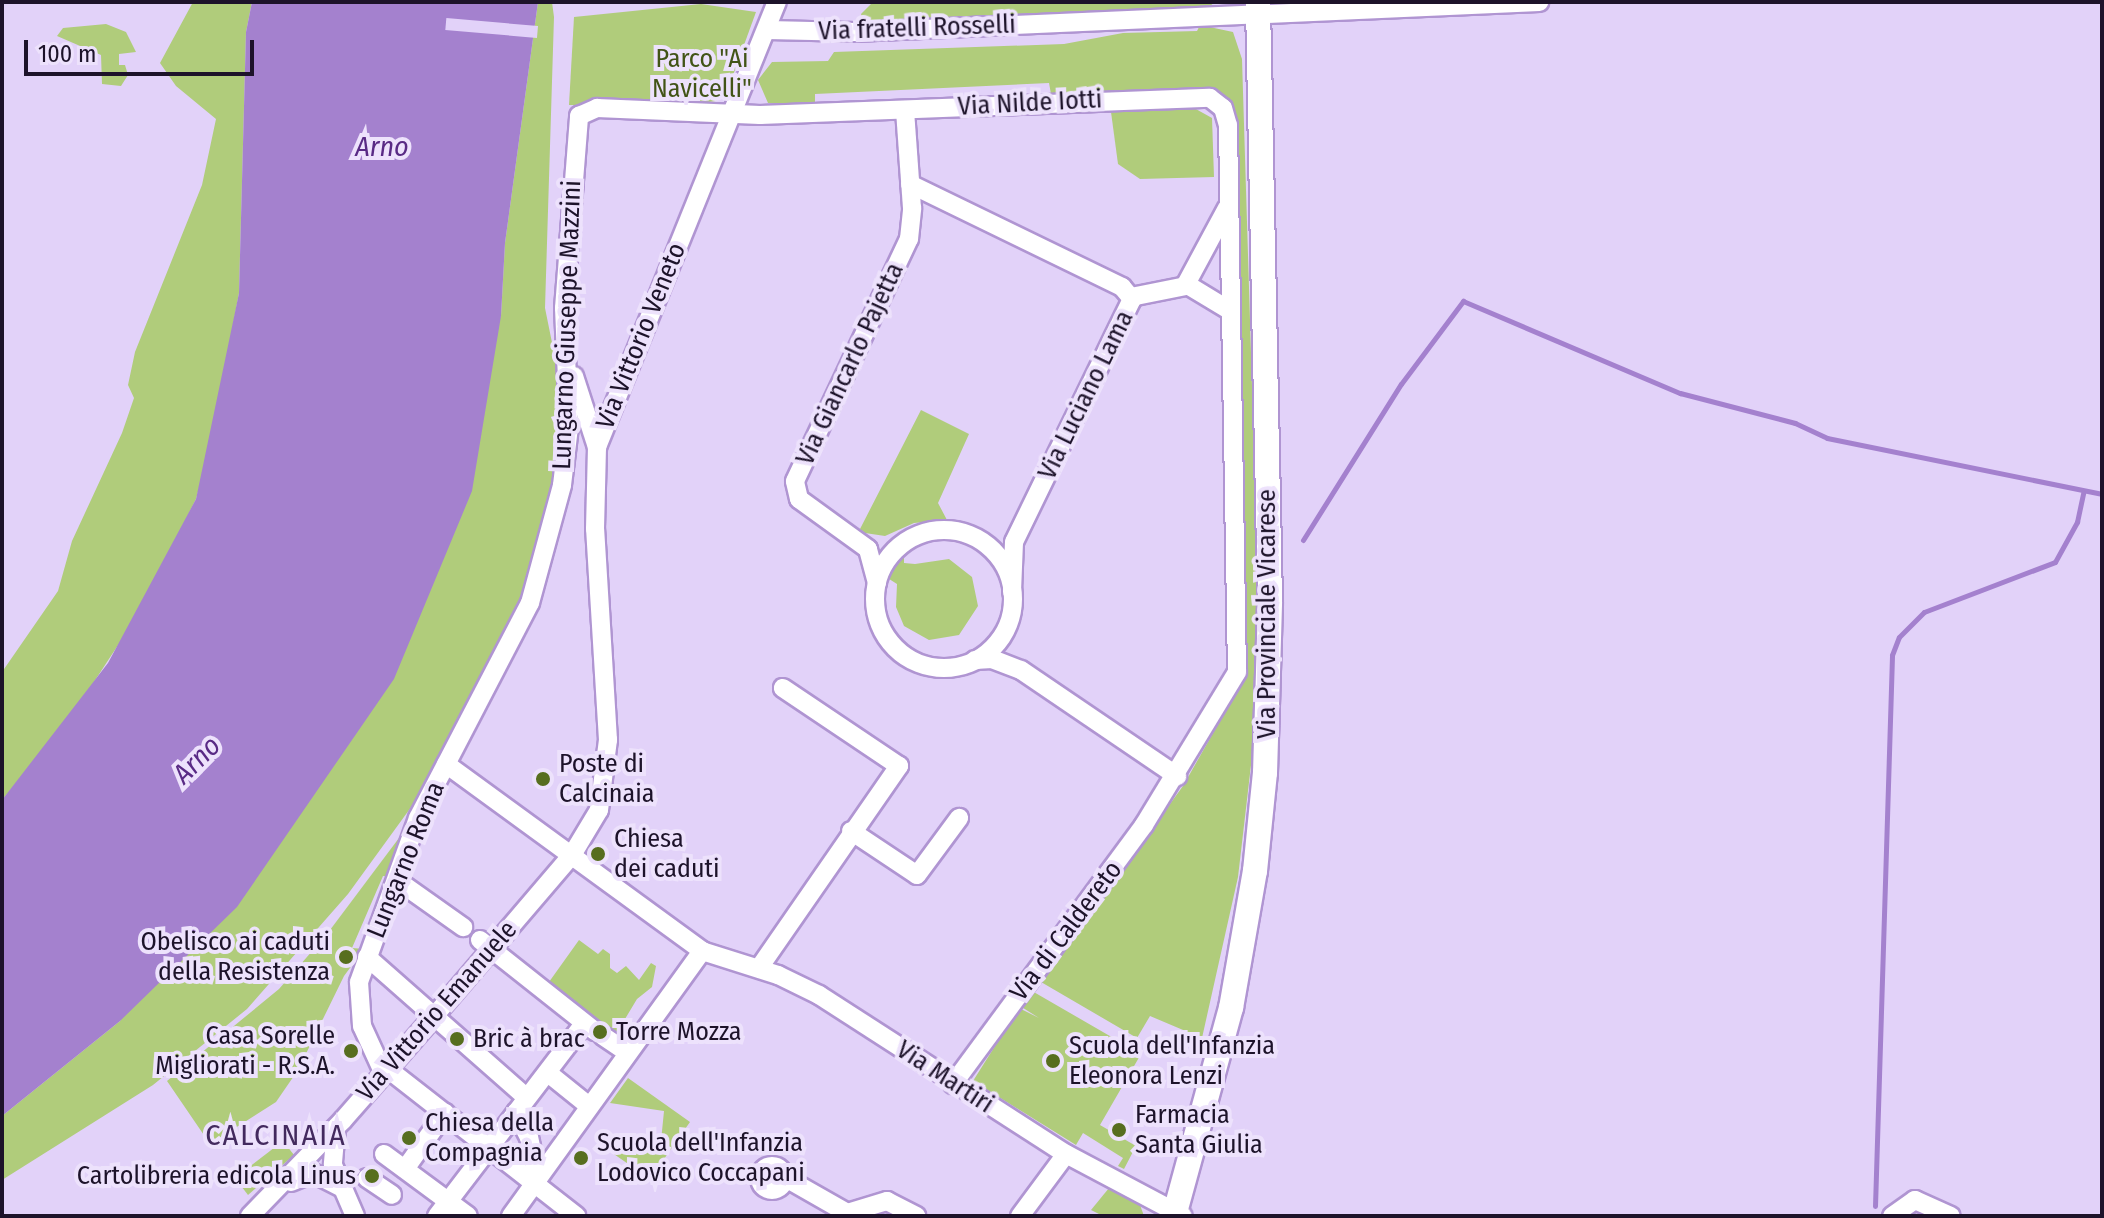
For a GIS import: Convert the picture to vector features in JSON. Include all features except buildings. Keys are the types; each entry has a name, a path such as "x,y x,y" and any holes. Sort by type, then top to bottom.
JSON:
{"main road":[{"name":"Via Provinciale Vicarese","path":"1178,1214 1231,1008 1265,773 1270,602 1251,6"}],"street":[{"path":"735,115 777,2"},
{"name":"Via fratelli Rosselli","path":"768,30 855,32 1251,6 1539,2"},
{"name":"Via Nilde Iotti","path":"735,115 1210,98 1227,116 1237,672 1177,776"},
{"name":"Lungarno Giuseppe Mazzini","path":"446,764 530,603 542,565 568,450 564,308 579,116 597,108 735,115"},
{"name":"Via Giancarlo Pajetta","path":"877,583 868,549 799,499 795,481 909,239 910,184 905,110"},
{"name":"Via Vittorio Veneto","path":"572,855 602,803 607,760 595,529 597,447 636,340 735,115"},
{"name":"Via Luciano Lama","path":"910,184 1122,287 1131,297 1014,542 1009,650 1021,670"},
{"name":"Via Nilde Iotti","path":"1186,286 1228,205"},
{"path":"1131,297 1186,286 1229,310"},
{"path":"567,359 597,447"},
{"path":"974,661 997,641 1011,601 1005,567 992,550 974,537 947,530 925,533 900,545 877,583 879,621 901,653 942,668 992,659 1021,670 1177,776"},
{"path":"759,968 851,831 899,766 783,688"},
{"name":"Via Martiri","path":"446,764 702,951 759,968 819,995 1066,1154 1178,1214"},
{"name":"Lungarno Roma","path":"386,1071 369,1051 357,999 367,957 398,881 418,818 446,764"},
{"name":"Via di Caldereto","path":"953,1084 1177,776"},
{"path":"851,831 917,875 959,818"},
{"name":"Via Vittorio Emanuele","path":"265,1199 336,1128 436,1014 486,944 572,855"},
{"path":"398,881 463,927"},
{"path":"486,944 594,1030 627,1052"},
{"path":"511,1216 702,951"},
{"path":"367,957 436,1014 521,1105 536,1182"},
{"path":"443,1209 521,1105 548,1073 594,1030"},
{"path":"386,1071 536,1182 576,1216"},
{"path":"548,1073 589,1106"},
{"path":"405,1169 445,1113"},
{"path":"336,1128 331,1156 355,1216"},
{"path":"384,1154 405,1169 443,1209 468,1216"},
{"path":"1020,1216 1066,1154"},
{"path":"250,1216 265,1199 308,1173 333,1179 344,1189"},
{"path":"784,1177 849,1214 887,1201 916,1216"},
{"path":"367,1178 392,1195"},
{"path":"1892,1216 1915,1200 1951,1216"}],"green space":[{"path":"193,2 252,2 246,32 239,293 210,447 196,499 141,610 71,717 2,800 2,672 58,591 72,541 122,433 134,398 128,385 135,352 202,185 216,119 176,86 160,63"},
{"path":"538,2 552,2 554,17 545,308 563,397 561,455 544,534 522,601 417,799 348,894 247,1009 153,1085 2,1180 2,1116 120,1021 501,316 505,243"},
{"path":"873,2 1215,2 1210,6 864,23 861,14"},
{"name":"Parco \"Ai Navicelli\"","path":"701,4 756,12 728,89 716,101 682,106 569,105 574,17"},
{"path":"106,24 126,32 136,52 119,54 119,65 125,65 128,75 121,86 102,84 101,55 57,36 63,28"},
{"path":"1200,25 1233,32 1242,59 1261,679 1238,877 1202,1038 1150,1016 1137,1038 1041,982 1183,786 1246,675 1229,103 1217,93 1199,88 1051,94 1049,83 815,94 815,104 768,103 758,80 772,62 828,61 834,52 1064,44 1123,33 1197,31"},
{"path":"1194,108 1212,118 1214,177 1140,179 1118,164 1111,112"},
{"path":"921,410 969,434 938,503 947,520 914,523 885,536 865,533 860,529"},
{"path":"904,556 904,563 915,564 949,559 972,577 978,606 959,635 929,640 904,626 896,607 897,584 886,577 891,560"},
{"path":"411,822 392,877 383,876 352,948 364,949 344,976 298,1070 276,1102 210,1144 167,1081 279,989 327,934"},
{"path":"579,940 598,954 603,949 610,954 610,968 617,973 626,966 639,980 651,963 656,966 652,987 637,999 613,1039 591,1016 584,1017 544,989"},
{"name":"Scuola dell'Infanzia Eleonora Lenzi","path":"1032,991 1141,1054 1100,1125 1136,1146 1124,1169 1118,1166 1123,1158 1083,1133 1076,1145 973,1081 1019,1008 1039,1018 1020,1006"},
{"path":"628,1078 690,1122 650,1179 608,1150 660,1151 664,1111 610,1103"},
{"path":"283,1141 294,1155 248,1195 235,1178"},
{"path":"1109,1188 1140,1205 1144,1216 1103,1216 1091,1210"}],"water":[{"name":"Arno","path":"252,2 538,2 505,243 501,316 472,491 394,679 237,907 120,1021 2,1116 2,800 108,663 196,499 239,293 246,32"}],"pier":[{"path":"446,18 538,26 537,38 445,30"}],"waterway":[{"path":"1303,540 1401,384 1463,301 1680,393 1795,423 1827,438 2102,494"},
{"path":"1875,1206 1892,655 1899,637 1924,612 2055,562 2077,522 2083,493"}],"place":[{"name":"Poste di Calcinaia","path":"543,779"},
{"name":"Chiesa dei caduti","path":"598,854"},
{"name":"Obelisco ai caduti della Resistenza","path":"346,957"},
{"name":"Torre Mozza","path":"600,1032"},
{"name":"Bric à brac","path":"457,1039"},
{"name":"Casa Sorelle Migliorati - R.S.A.","path":"351,1051"},
{"name":"Scuola dell'Infanzia Eleonora Lenzi","path":"1053,1061"},
{"name":"Farmacia Santa Giulia","path":"1119,1130"},
{"name":"Chiesa della Compagnia","path":"409,1138"},
{"name":"Scuola dell'Infanzia Lodovico Coccapani","path":"581,1158"},
{"name":"Cartolibreria edicola Linus","path":"372,1176"}],"district":[{"name":"CALCINAIA","path":"276,1135"}]}
